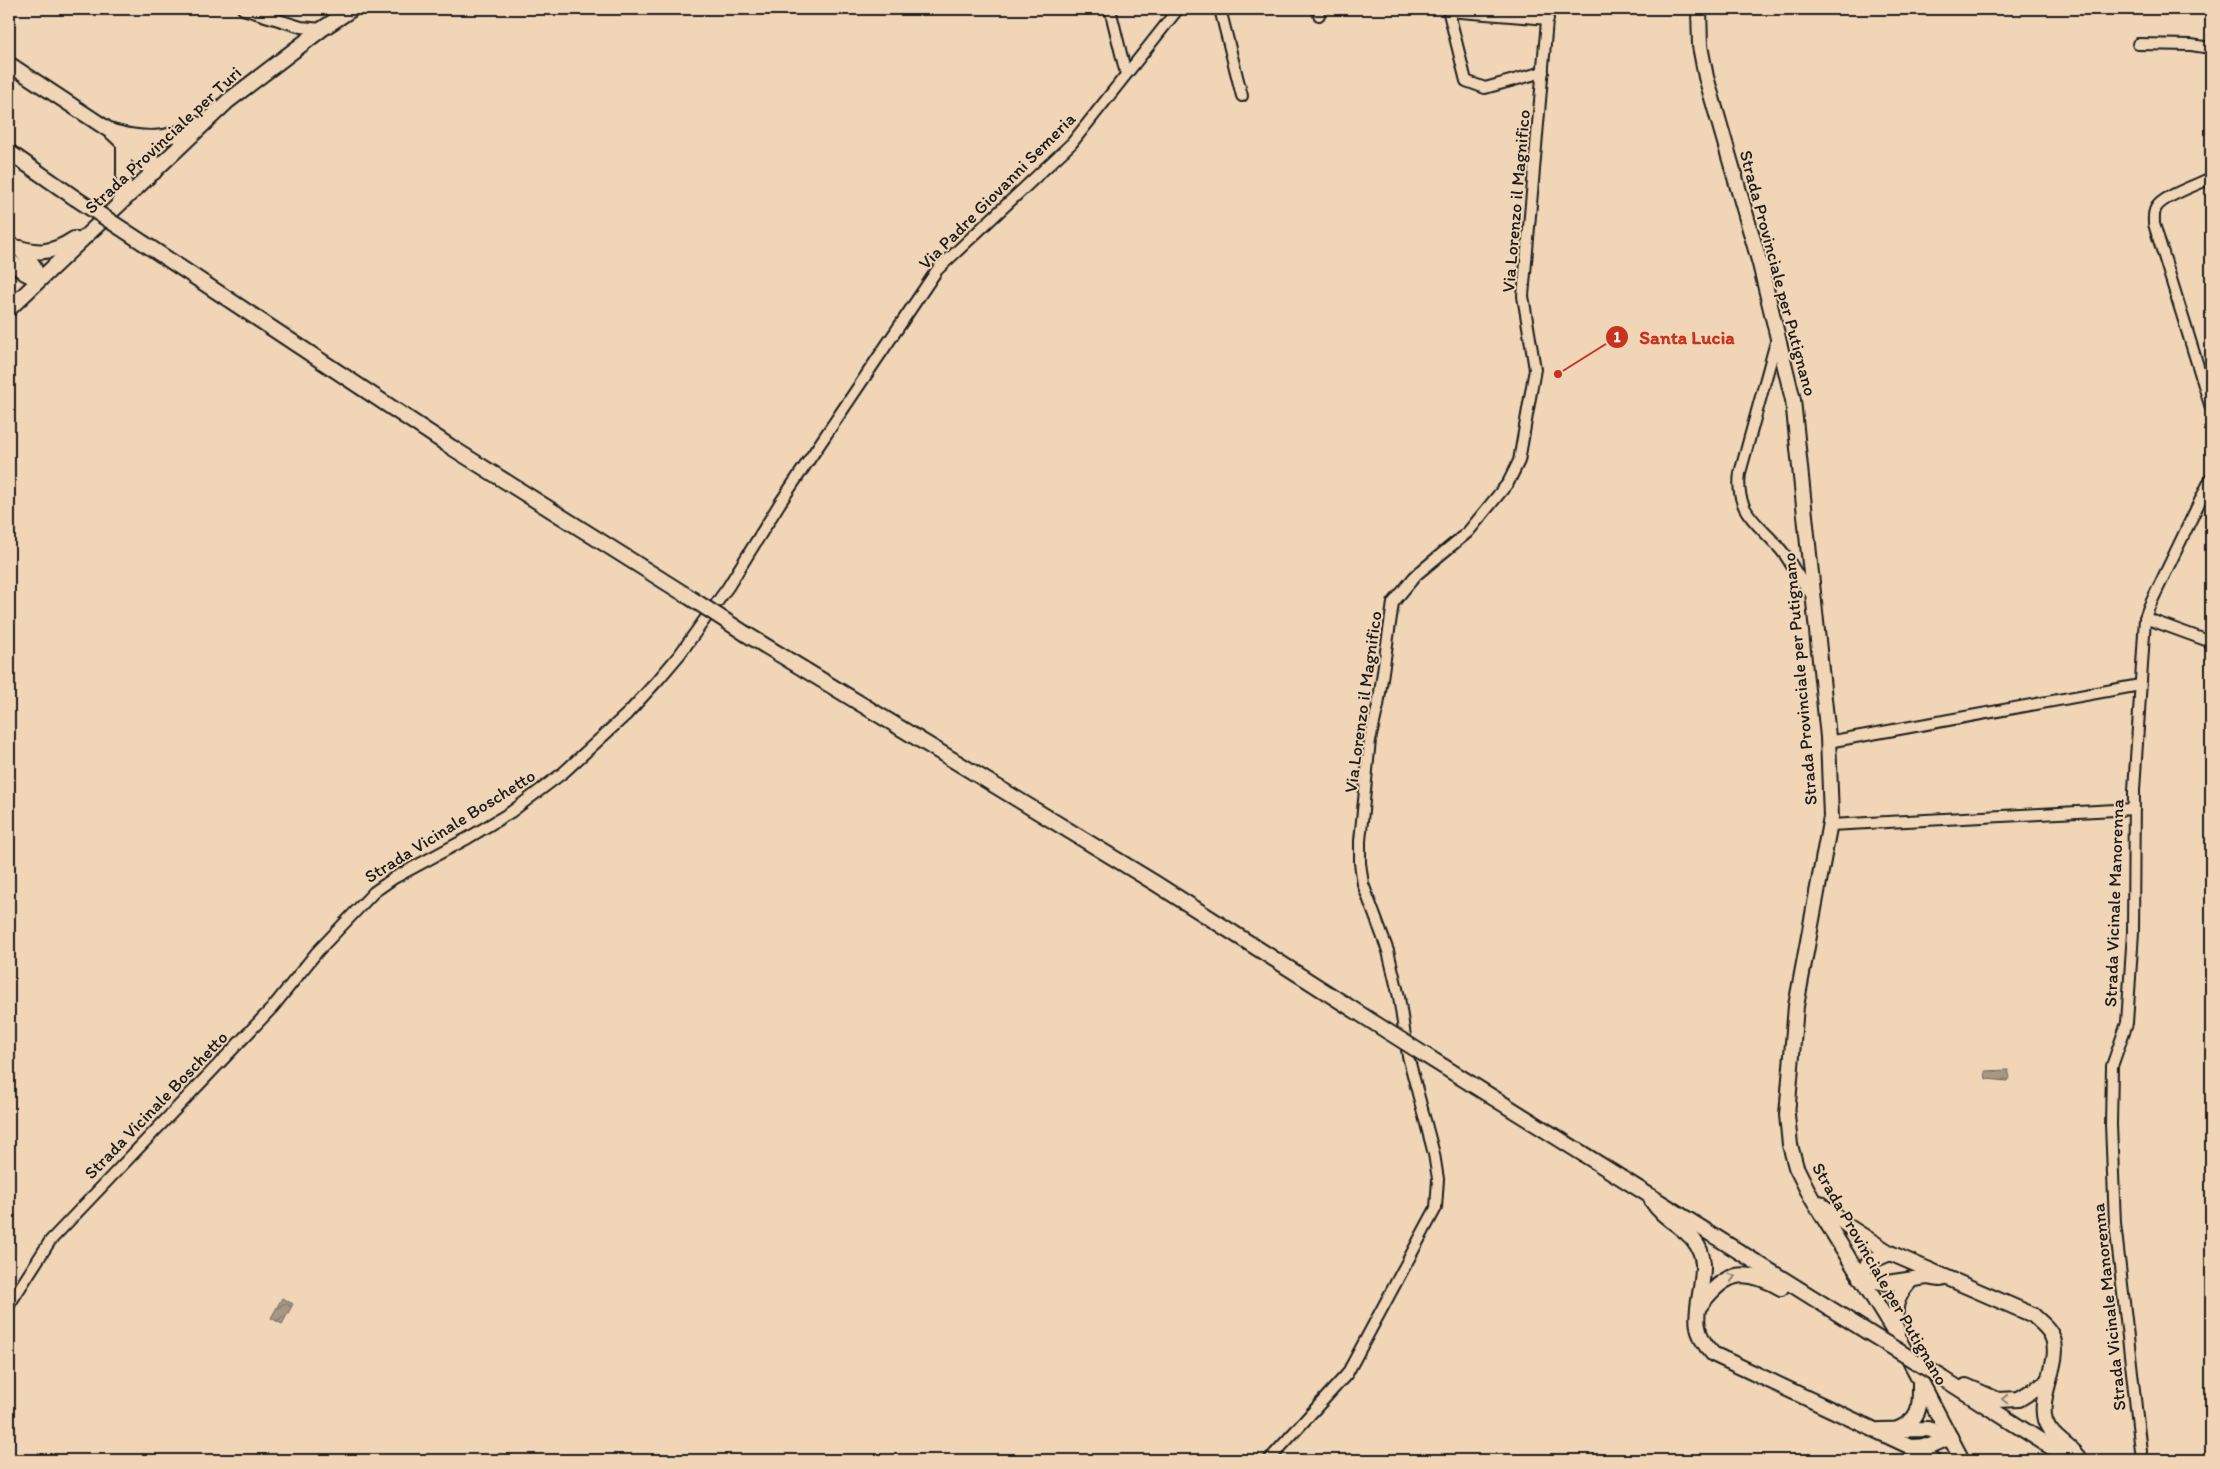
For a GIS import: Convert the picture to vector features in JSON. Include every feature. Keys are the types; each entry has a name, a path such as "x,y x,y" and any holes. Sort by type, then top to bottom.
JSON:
{"main road":[{"name":"Strada Provinciale per Turi","path":"9,309 228,101 322,29 352,9"},
{"name":"Strada Provinciale per Putignano","path":"1699,9 1700,46 1706,77 1760,264 1796,419 1811,594 1828,742 1830,825 1796,1006 1787,1115 1790,1145 1796,1168 1811,1197 1898,1338 1962,1460"},
{"path":"9,64 129,142 154,172"},
{"path":"129,142 164,138 186,132 228,101"},
{"path":"14,246 35,252 60,248 113,210 124,190 129,142"},
{"path":"9,152 451,447 746,634 1155,883 1425,1055 2071,1460"},
{"path":"14,246 33,265 40,280"},
{"path":"9,260 25,273 40,280"},
{"path":"1648,1194 1659,1213 1687,1231 1698,1244 1703,1264 1697,1309 1698,1328 1704,1345 1713,1354 1911,1447 1934,1460"},
{"path":"1811,1197 1848,1227 1890,1253 2033,1315 2050,1332 2056,1358 2044,1400 2045,1420 2053,1435 2080,1460"},
{"path":"1890,1253 1869,1262 1860,1278 1887,1283 1927,1277 1948,1279"},
{"path":"1697,1309 1710,1291 1726,1277 1745,1274 1764,1278 1792,1294 1820,1303"},
{"path":"1898,1338 1894,1312 1898,1294 1912,1280"},
{"path":"1896,1430 1910,1423 1917,1413 1920,1378"},
{"path":"1946,1380 1972,1387 1998,1400 2019,1399 2048,1381"},
{"path":"1875,1430 1928,1429 1950,1437"},
{"path":"1911,1447 1930,1446 1950,1437"}],"street":[{"path":"243,9 301,27 322,29"},
{"path":"1110,9 1126,74"},
{"name":"Via Padre Giovanni Semeria","path":"780,503 937,270 1072,143 1178,9"},
{"path":"1220,9 1242,96"},
{"path":"1543,72 1485,88 1466,81 1448,10 1548,14"},
{"name":"Via Lorenzo il Magnifico","path":"1269,1460 1347,1374 1436,1208 1438,1179 1434,1154 1408,1056 1399,997 1388,951 1363,884 1360,863 1370,740 1393,604 1416,575 1468,532 1508,483 1519,461 1535,369 1523,296 1548,14"},
{"path":"2138,44 2211,48"},
{"path":"2211,178 2165,200 2156,207 2154,216 2157,233 2211,408"},
{"path":"1778,335 1737,490 1742,504 1784,555 1797,578 1811,594"},
{"name":"Strada Vicinale Manorenna","path":"2142,1460 2115,1223 2110,1125 2112,1066 2127,1023 2133,932 2134,809 2145,618 2211,478"},
{"name":"Strada Vicinale Boschetto","path":"9,1305 50,1241 272,1008 317,952 368,897 394,878 468,838 511,812 564,772 627,714 680,654 728,587 780,503"},
{"path":"2145,618 2211,642"},
{"path":"1828,742 2140,685"},
{"path":"1830,825 2134,809"}],"water":[{"path":"2008,1070 2010,1077 2008,1081 1986,1079 1985,1071"},
{"path":"282,1298 293,1304 282,1324 271,1318"}],"place":[{"name":"Santa Lucia","path":"1558,374"}]}
